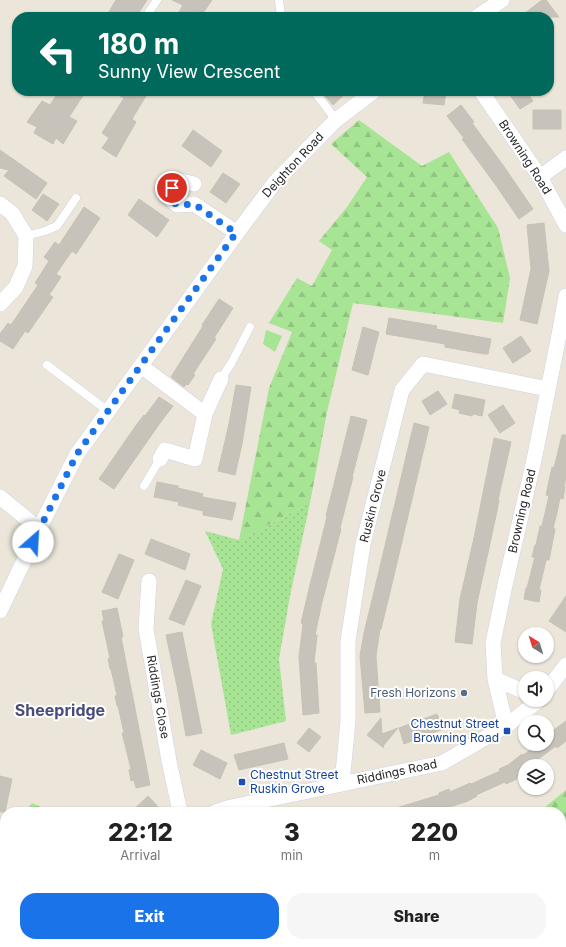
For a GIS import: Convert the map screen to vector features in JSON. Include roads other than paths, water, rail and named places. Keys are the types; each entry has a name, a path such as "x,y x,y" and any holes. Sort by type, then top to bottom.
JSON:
{"street":[{"path":"485,12 502,0"},
{"name":"Deighton Road","path":"0,611 77,454 236,233 275,182 336,120 367,96"},
{"name":"Browning Road","path":"484,96 540,177 566,225"},
{"path":"540,177 566,158"},
{"path":"194,184 177,180 166,195 177,205 194,204 236,233"},
{"path":"0,204 12,214 26,236 25,266 16,287 0,304"},
{"name":"Browning Road","path":"506,726 495,679 492,644 534,460 566,296"},
{"name":"Ruskin Grove","path":"342,783 348,721 348,641 363,544 402,390 423,364 548,389"},
{"path":"141,366 205,414"},
{"path":"160,459 165,450 193,466 205,414 221,379"},
{"path":"0,497 39,529"},
{"name":"Riddings Close","path":"149,581 146,629 169,761 179,807"},
{"path":"554,681 566,665"},
{"path":"495,679 518,689"},
{"name":"Riddings Road","path":"232,807 442,763 506,726 530,707"}],"lane":[{"path":"149,12 157,0"},
{"path":"279,0 280,12"},
{"path":"318,96 336,120"},
{"path":"26,236 57,226 76,198"},
{"path":"221,379 232,362 250,327"},
{"path":"47,365 108,411"},
{"path":"144,486 160,459"}],"place":[{"name":"Fresh Horizons","path":"464,693"},
{"name":"Chestnut Street Browning Road","path":"507,731"},
{"name":"Chestnut Street Ruskin Grove","path":"242,782"}],"district":[{"name":"Sheepridge","path":"60,710"}]}
